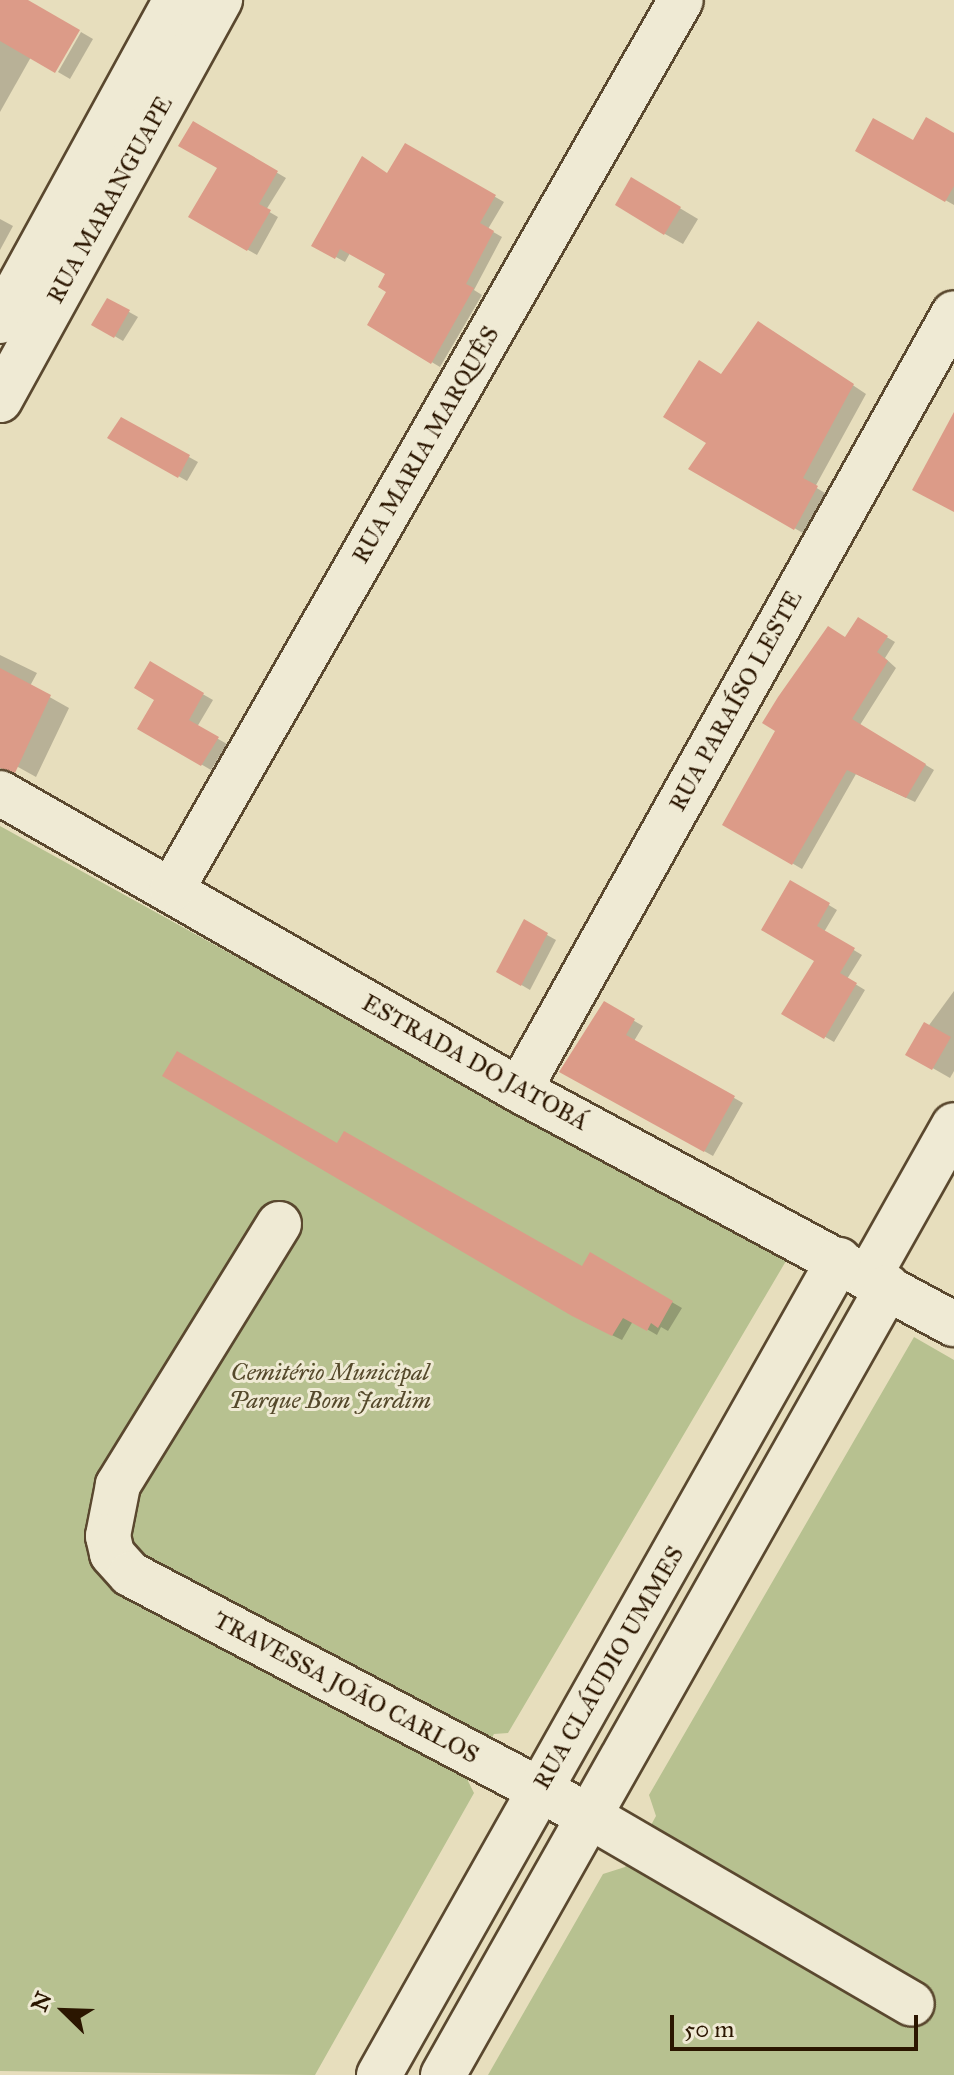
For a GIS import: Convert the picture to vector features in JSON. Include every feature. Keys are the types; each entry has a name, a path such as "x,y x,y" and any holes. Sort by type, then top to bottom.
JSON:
{"street":[{"name":"RUA MARANGUAPE","path":"0,321 176,0"},
{"name":"RUA MARANGUAPE","path":"0,400 220,0"},
{"name":"RUA MARIA MARQUÊS","path":"172,889 681,0"},
{"name":"RUA PARAÍSO LESTE","path":"519,1090 954,313"},
{"name":"ESTRADA DO JATOBÁ","path":"0,793 519,1090 954,1324"},
{"path":"443,2075 591,1817 865,1275 954,1125"},
{"name":"TRAVESSA JOÃO CARLOS","path":"279,1224 118,1485 108,1536 112,1554 130,1574 591,1817 912,2004"},
{"name":"RUA CLÁUDIO UMMES","path":"379,2075 539,1790 865,1275"}],"green space":[{"name":"Cemitério Municipal Parque Bom Jardim","path":"0,826 786,1261 508,1733 494,1734 468,1781 474,1793 315,2075 0,2071"},
{"path":"914,1337 954,1360 954,2075 488,2075 603,1874 625,1867 640,1845 656,1816 649,1795"}],"building":[{"path":"0,0 28,0 80,30 55,73 0,41"},
{"path":"926,117 954,133 954,186 945,202 855,151 873,118 913,140"},
{"path":"193,121 278,171 259,204 271,210 247,251 188,217 217,168 178,146"},
{"path":"405,143 496,195 480,223 494,231 466,284 474,288 431,364 367,325 386,292 378,287 385,274 340,249 335,259 311,246 362,156 387,173"},
{"path":"631,177 681,207 664,235 615,205"},
{"path":"107,298 130,310 114,338 91,325"},
{"path":"758,321 854,384 803,478 818,486 794,530 688,469 706,443 663,417 699,360 721,374"},
{"path":"954,412 954,512 912,490"},
{"path":"121,417 190,455 178,478 107,438"},
{"path":"858,617 888,636 877,652 888,661 852,719 926,764 906,798 847,770 792,865 722,825 775,731 762,723 778,697 828,626 845,637"},
{"path":"150,661 204,693 189,720 219,737 201,766 137,729 154,700 134,688"},
{"path":"0,668 51,695 15,773 0,768"},
{"path":"790,880 830,903 817,926 855,948 840,973 857,983 824,1039 781,1014 814,961 761,930"},
{"path":"524,919 548,933 521,986 496,972"},
{"path":"604,1001 635,1019 626,1035 735,1096 704,1152 559,1072"},
{"path":"924,1022 951,1037 932,1070 905,1055"},
{"path":"177,1051 337,1143 344,1131 582,1266 590,1252 673,1301 658,1328 651,1323 647,1331 623,1318 612,1336 572,1316 162,1076"}]}
